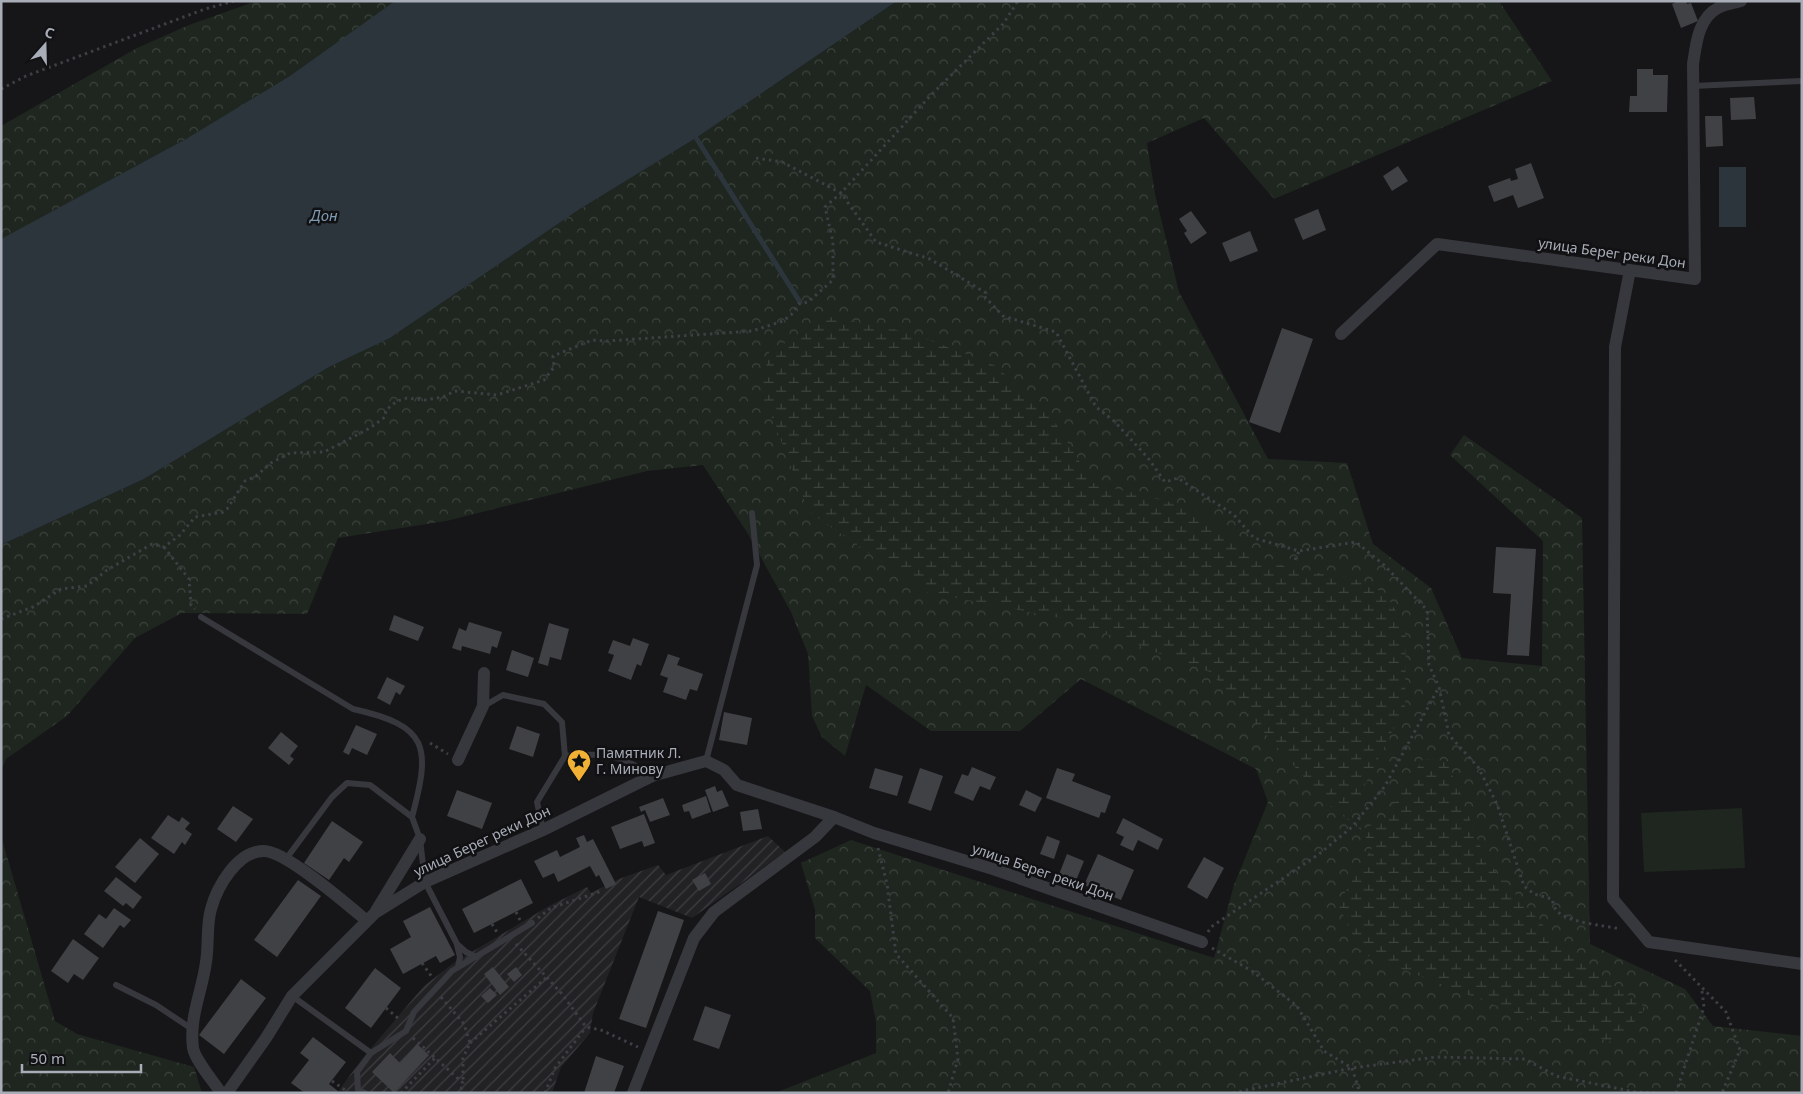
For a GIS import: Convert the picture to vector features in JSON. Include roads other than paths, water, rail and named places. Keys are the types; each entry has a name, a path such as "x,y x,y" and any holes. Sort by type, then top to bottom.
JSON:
{"street":[{"name":"улица Берег реки Дон","path":"1341,334 1437,244 1695,279 1693,64 1697,35 1713,5 1741,1"},
{"path":"1630,270 1615,346 1613,899 1650,942 1802,964"},
{"path":"458,760 482,706 484,673"},
{"name":"улица Берег реки Дон","path":"227,1093 266,1038 292,996 371,917 425,882 543,830 652,776 706,761 724,770 737,785 834,817 874,833 993,869 1202,942"},
{"path":"633,1093 694,938 714,912 815,837 834,817"},
{"path":"221,1093 194,1050 192,1030 196,1003 206,963 211,909 226,878 244,858 265,851 286,859 371,917 420,839"}],"lane":[{"path":"1693,86 1802,81"},
{"path":"706,761 757,565 752,513"},
{"path":"201,617 353,709 381,715 399,723 414,734 422,752 421,785 412,817"},
{"path":"482,706 503,695 544,704 562,722 565,756 536,802 543,830"},
{"path":"565,756 602,754 632,762 652,776"},
{"path":"286,859 332,797 347,784 370,785 412,817 420,839 425,882 456,944 460,957 458,967"},
{"path":"365,1093 358,1090 357,1072 371,1053 407,1029 414,1012 458,967 532,923"},
{"path":"456,944 476,957"},
{"path":"116,985 156,1005 192,1030"},
{"path":"292,996 371,1053"}],"water":[{"name":"Дон","path":"395,1 897,1 696,138 580,209 390,338 329,367 144,479 1,545 1,239 186,139 290,76"},
{"path":"1719,167 1746,167 1746,227 1719,227"}],"waterway":[{"path":"693,133 800,302"}],"place":[{"name":"Памятник Л. Г. Минову","path":"579,782"}]}
